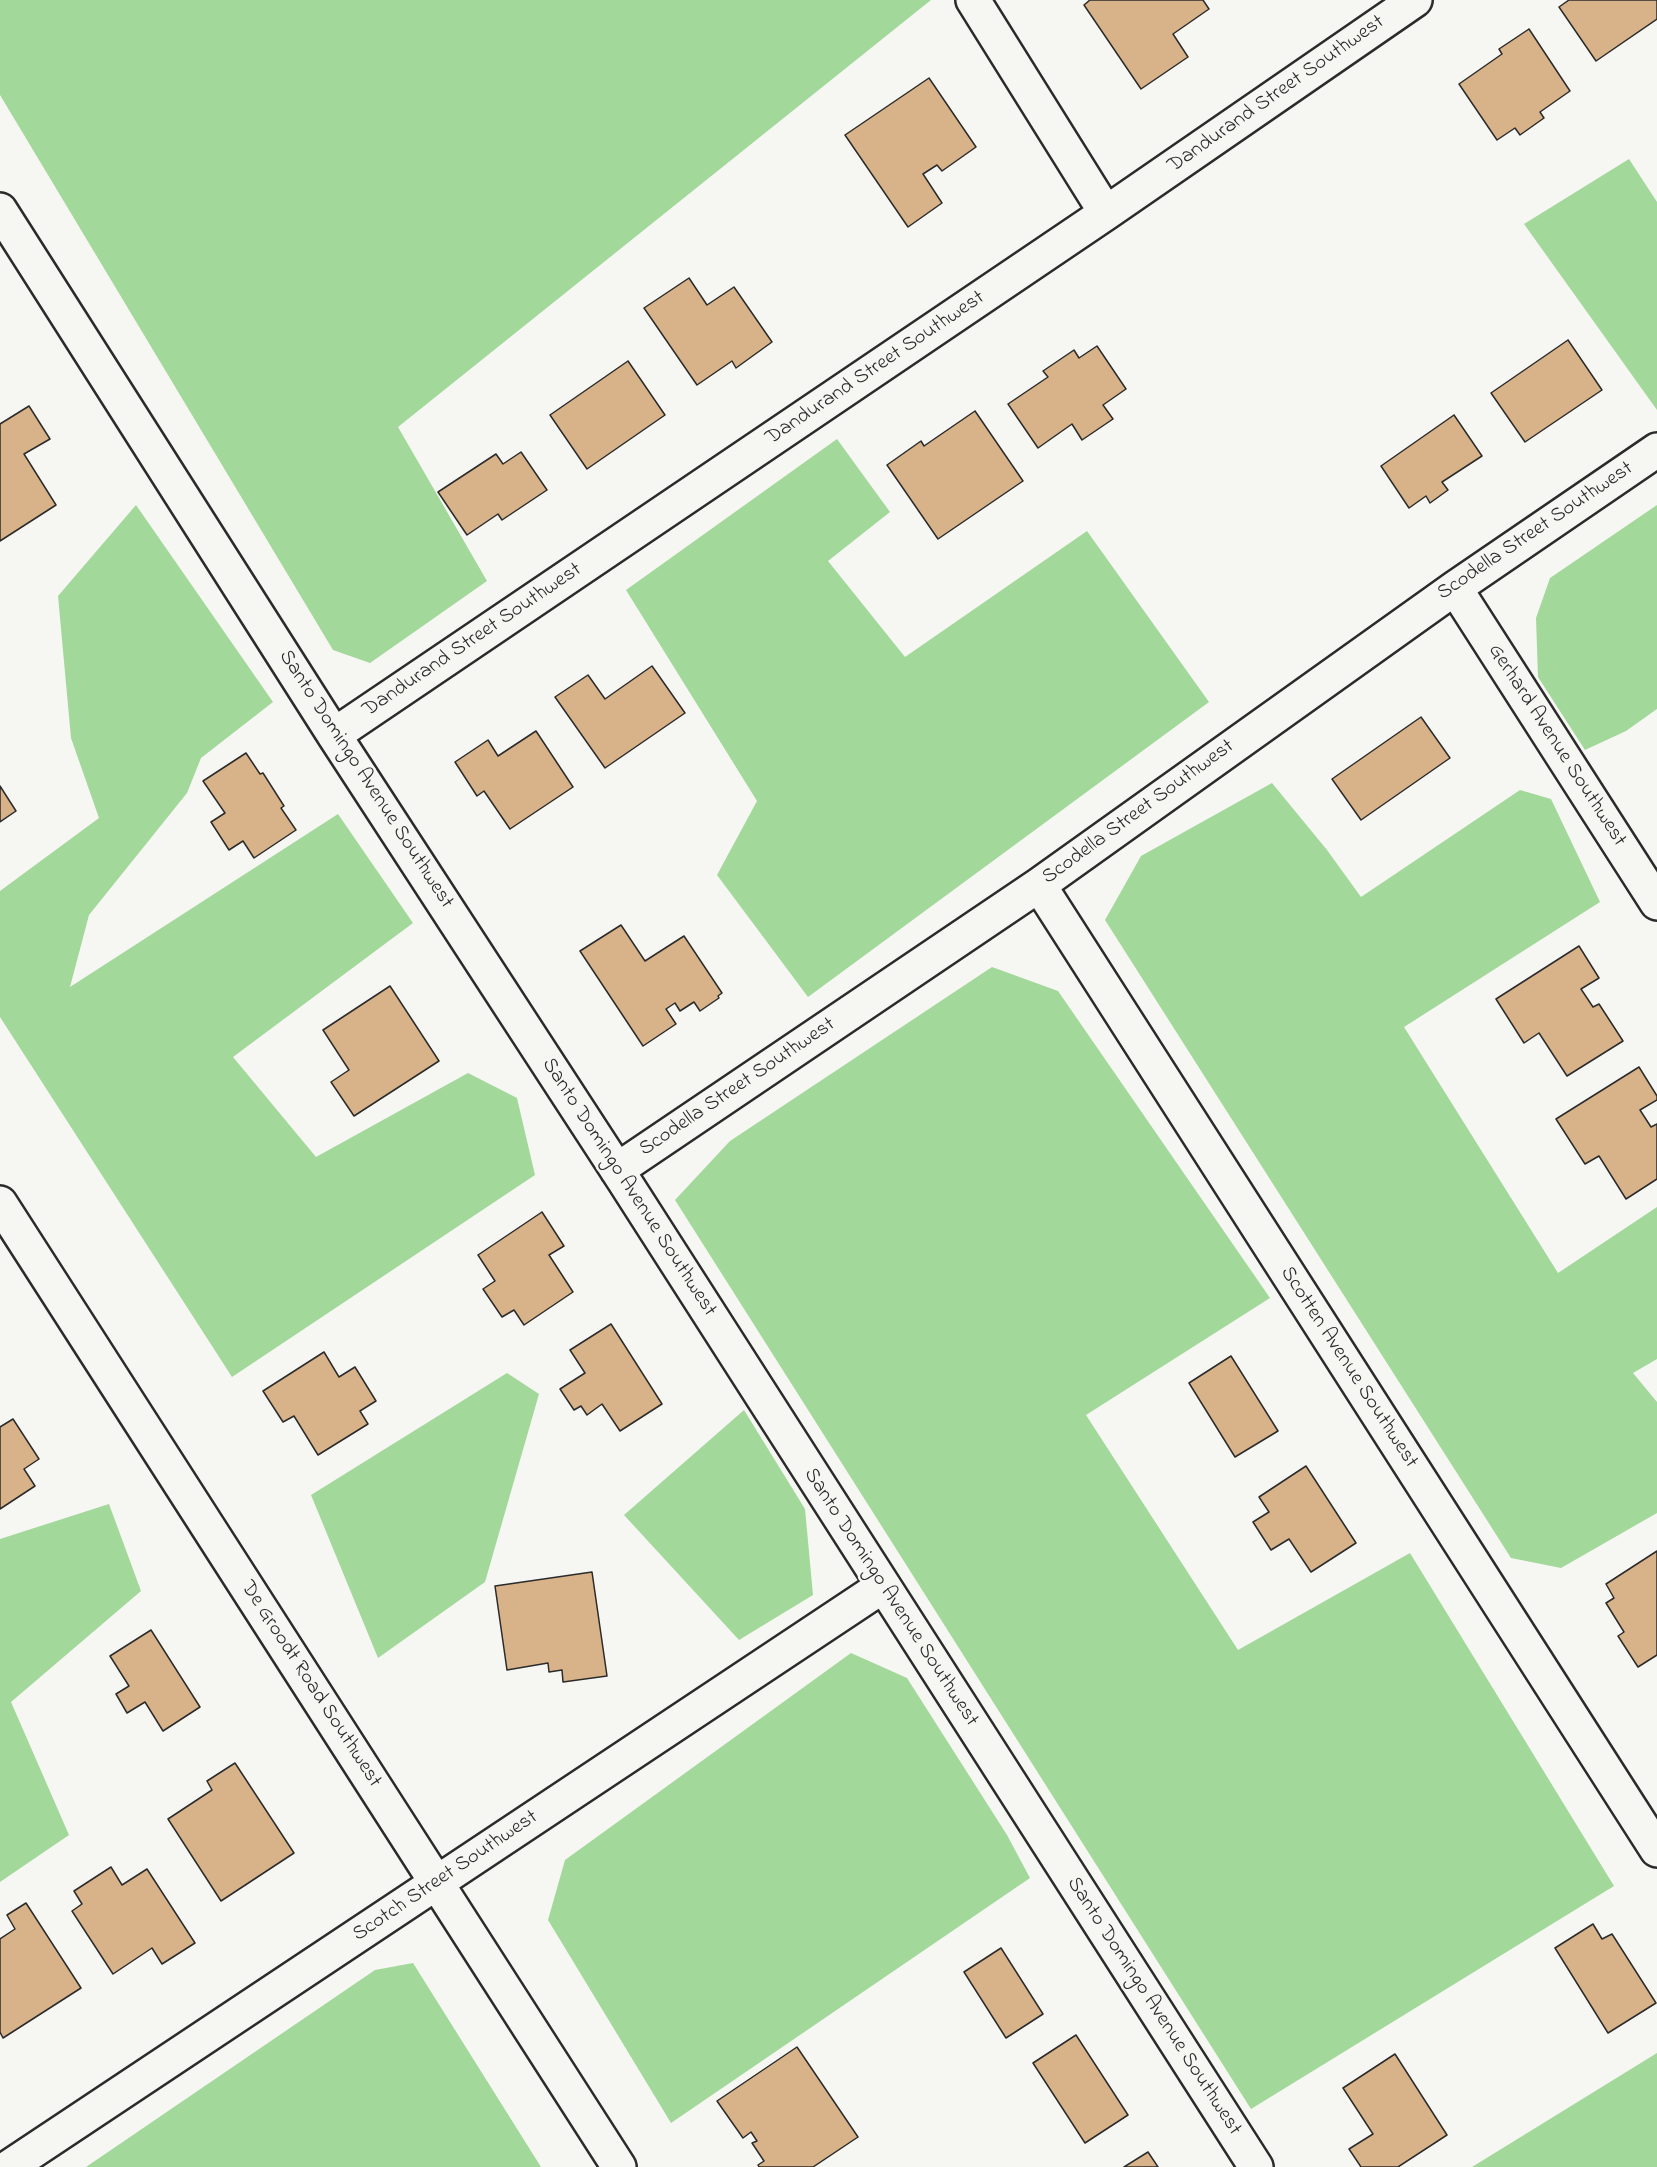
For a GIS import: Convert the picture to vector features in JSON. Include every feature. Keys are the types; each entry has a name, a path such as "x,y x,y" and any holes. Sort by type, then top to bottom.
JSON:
{"street":[{"path":"972,0 1106,213"},
{"name":"Dandurand Street Southwest","path":"334,735 1106,213 1415,0"},
{"name":"Santo Domingo Avenue Southwest","path":"0,210 334,735 617,1170 1256,2167"},
{"name":"Scodella Street Southwest","path":"617,1170 1039,885 1455,588 1657,450"},
{"name":"Gerhard Avenue Southwest","path":"1455,588 1657,903"},
{"name":"Scotten Avenue Southwest","path":"1039,885 1657,1850"},
{"name":"De Groodt Road Southwest","path":"0,1203 619,2167"},
{"name":"Scotch Street Southwest","path":"9,2167 883,1586"}],"green space":[{"path":"0,0 931,0 398,427 487,581 370,663 333,650 0,95"},
{"path":"1629,159 1657,202 1657,410 1524,224"},
{"path":"837,439 890,512 828,561 905,657 1087,531 1209,702 808,997 717,875 757,801 626,590"},
{"path":"136,505 273,702 201,758 187,793 89,915 70,987 338,814 413,923 233,1057 316,1157 468,1073 517,1098 535,1175 232,1377 0,1017 0,891 99,818 71,738 58,596"},
{"path":"1657,505 1657,709 1626,731 1585,750 1538,677 1536,618 1550,578"},
{"path":"1272,783 1327,850 1361,897 1520,790 1551,799 1600,902 1404,1027 1558,1273 1657,1207 1657,1359 1633,1373 1657,1402 1657,1513 1561,1568 1511,1558 1105,920 1141,856"},
{"path":"992,967 1058,991 1270,1298 1086,1415 1238,1650 1410,1553 1614,1886 1251,2109 675,1200 730,1141"},
{"path":"507,1373 539,1394 485,1582 378,1658 311,1495"},
{"path":"744,1410 805,1509 813,1595 739,1640 624,1515"},
{"path":"109,1504 141,1591 11,1702 69,1835 0,1882 0,1539"},
{"path":"851,1653 907,1678 1007,1835 1030,1878 671,2123 548,1920 565,1860"},
{"path":"413,1963 541,2167 86,2167 375,1970"},
{"path":"1657,2053 1657,2167 1472,2167"}],"building":[{"path":"1090,0 1203,0 1209,9 1173,34 1188,57 1141,89 1084,5"},
{"path":"1569,0 1657,0 1657,19 1596,61 1559,7"},
{"path":"1529,29 1570,91 1540,112 1544,118 1520,135 1515,128 1497,140 1459,84 1502,54 1499,49"},
{"path":"929,78 976,147 942,171 937,165 923,174 942,203 908,227 845,135"},
{"path":"689,278 707,305 734,287 772,342 736,368 732,361 697,385 644,308"},
{"path":"1568,340 1602,390 1525,442 1491,393"},
{"path":"1097,346 1126,389 1103,405 1113,419 1082,440 1072,424 1038,448 1008,404 1048,377 1043,371 1074,350 1079,358"},
{"path":"628,361 665,415 587,469 550,415"},
{"path":"29,406 50,439 24,454 56,505 0,541 0,424"},
{"path":"975,411 1023,481 938,539 887,465 921,441 924,446"},
{"path":"1454,415 1482,456 1442,482 1448,490 1430,503 1426,496 1409,508 1381,466"},
{"path":"521,452 547,490 502,520 498,514 467,535 438,492 496,454 503,464"},
{"path":"652,666 685,713 605,768 555,697 588,675 605,699"},
{"path":"1421,717 1450,758 1361,820 1332,779"},
{"path":"536,731 573,787 510,829 484,791 477,796 455,762 488,740 498,756"},
{"path":"246,753 260,774 263,773 284,806 281,808 296,830 254,858 243,841 229,850 211,822 225,813 203,781"},
{"path":"0,786 16,811 0,822"},
{"path":"621,925 645,961 684,936 722,993 718,996 719,998 700,1011 694,1002 680,1011 675,1003 666,1009 676,1024 643,1046 580,951"},
{"path":"1579,946 1599,978 1581,989 1593,1007 1599,1004 1623,1041 1567,1076 1539,1033 1524,1043 1496,999"},
{"path":"390,986 439,1061 354,1116 331,1082 349,1070 323,1030"},
{"path":"1639,1067 1657,1096 1657,1100 1640,1110 1651,1127 1657,1124 1657,1179 1626,1199 1599,1156 1585,1164 1556,1119"},
{"path":"542,1212 564,1246 549,1255 573,1292 524,1325 514,1310 502,1317 483,1289 495,1281 478,1255"},
{"path":"611,1324 662,1404 620,1431 602,1404 587,1415 581,1406 574,1410 560,1389 585,1373 570,1350"},
{"path":"324,1352 339,1377 355,1367 376,1401 360,1411 368,1424 318,1455 294,1416 283,1422 263,1391"},
{"path":"1231,1356 1278,1431 1235,1457 1189,1383"},
{"path":"13,1419 39,1459 24,1469 35,1486 0,1509 0,1427"},
{"path":"1306,1466 1356,1543 1311,1572 1289,1539 1271,1550 1253,1522 1269,1512 1259,1497"},
{"path":"1657,1551 1657,1655 1638,1667 1618,1636 1624,1632 1606,1603 1614,1598 1606,1584"},
{"path":"592,1572 607,1676 563,1682 562,1670 549,1672 548,1663 507,1670 495,1586"},
{"path":"151,1630 200,1707 163,1731 145,1702 127,1713 116,1694 129,1686 110,1656"},
{"path":"235,1763 294,1853 221,1901 168,1819 212,1790 207,1781"},
{"path":"111,1867 122,1885 147,1869 195,1943 162,1964 152,1948 113,1974 72,1911 82,1904 74,1891"},
{"path":"26,1903 81,1988 3,2038 0,2032 0,1939 15,1929 7,1915"},
{"path":"1593,1924 1602,1939 1612,1934 1656,2003 1608,2033 1555,1948"},
{"path":"1001,1948 1043,2014 1006,2038 964,1972"},
{"path":"1076,2035 1128,2115 1085,2143 1033,2063"},
{"path":"797,2047 858,2137 813,2167 759,2167 758,2165 764,2161 752,2143 757,2141 751,2132 743,2138 717,2101"},
{"path":"1395,2054 1447,2135 1398,2167 1361,2167 1349,2149 1373,2134 1343,2088"},
{"path":"1148,2152 1158,2167 1124,2167"}]}
